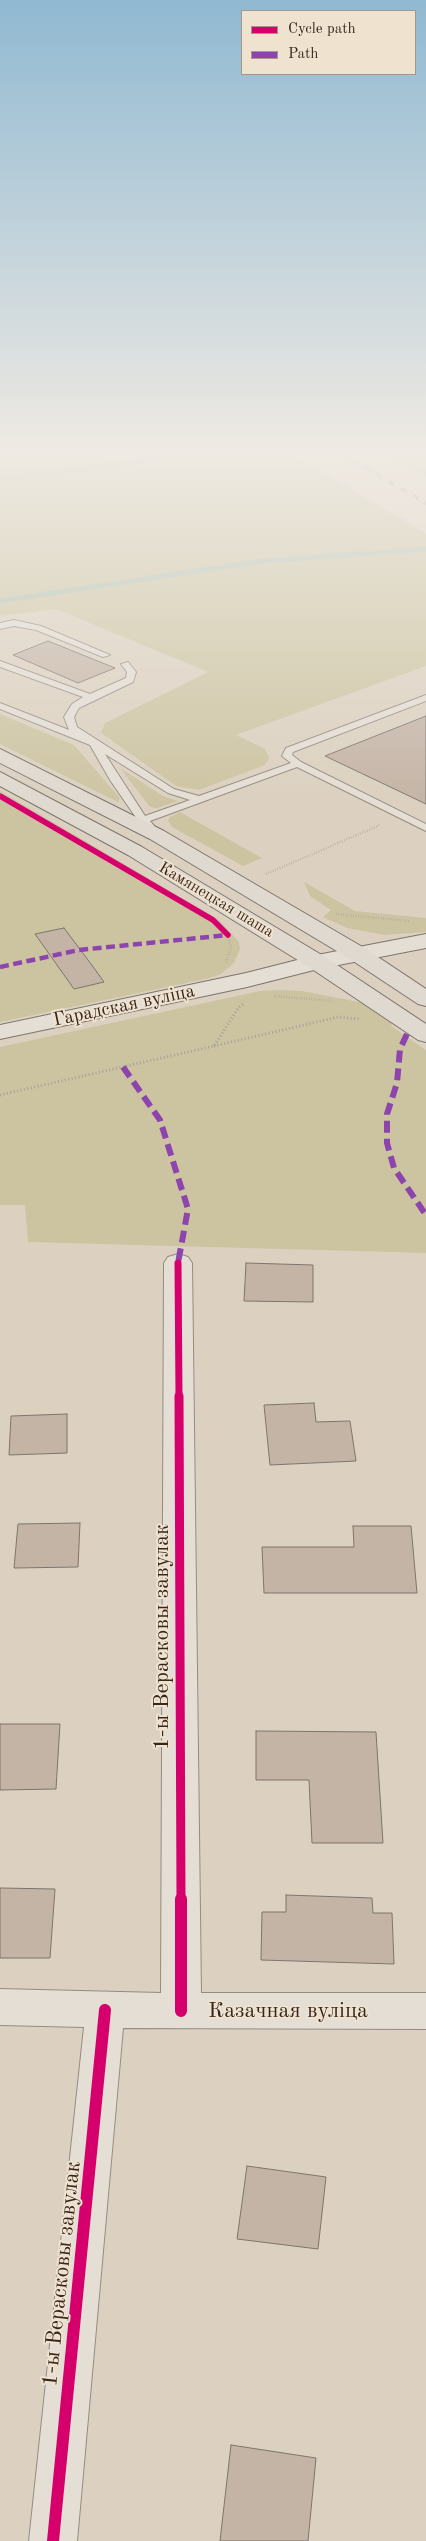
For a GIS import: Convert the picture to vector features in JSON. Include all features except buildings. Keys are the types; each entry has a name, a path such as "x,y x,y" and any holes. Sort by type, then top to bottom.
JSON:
{"main road":[{"name":"Камянецкая шаша","path":"0,755 157,835 366,960 426,999"},
{"name":"Камянецкая шаша","path":"0,778 135,851 325,967 426,1035"}],"street":[{"path":"366,960 421,932"},
{"path":"366,960 426,956"},
{"name":"Гарадская вуліца","path":"0,1032 247,992 325,967 366,960"},
{"name":"1-ы Верасковы завулак","path":"178,1263 181,2011"},
{"name":"Казачная вуліца","path":"0,2007 181,2011 426,2011"},
{"name":"1-ы Верасковы завулак","path":"53,2541 105,2010"}],"lane":[{"path":"0,626 14,623 38,628 106,655"},
{"path":"0,664 90,697"},
{"path":"125,664 132,672 130,680 90,697 75,706 69,717 73,729 171,791 201,800"},
{"path":"426,698 289,750 287,756 298,764 426,828"},
{"path":"0,706 94,743 115,780 143,820 157,835"},
{"path":"143,820 298,764"}],"path":[{"path":"273,878 265,873 401,816"},
{"path":"331,914 421,932"},
{"path":"214,1046 247,992"},
{"path":"273,996 339,1003"},
{"path":"0,1095 338,1017 364,1020"}],"shaded area":[{"path":"0,569 426,569 426,666 236,735 265,749 269,758 266,763 263,766 199,790 176,786 101,733 105,723 208,672 56,609 0,616"},
{"path":"0,714 74,745 120,798 118,802 0,744"},
{"path":"120,768 163,796 178,801 157,808 150,807"},
{"path":"0,791 218,919 239,942 240,949 234,963 221,974 210,978 0,1022"},
{"path":"180,812 262,858 243,866 172,827 168,821 170,817"},
{"path":"304,882 355,911 426,918 426,932 384,935 347,928 323,917 331,910 310,896"},
{"path":"260,991 302,991 364,1003 395,1021 391,1026 426,1050 426,1253 28,1242 25,1205 0,1205 0,1047"}],"waterway":[{"path":"0,601 213,569"}],"marked path":[{"path":"0,967 79,950 228,935"},
{"path":"407,1034 400,1049 397,1083 387,1114 387,1143 394,1168 426,1215"},
{"path":"123,1067 160,1120 188,1209 178,1263"}],"cycle path":[{"path":"0,796 213,920 228,935"},
{"path":"178,1263 181,2011"},
{"path":"53,2541 105,2010"}]}
